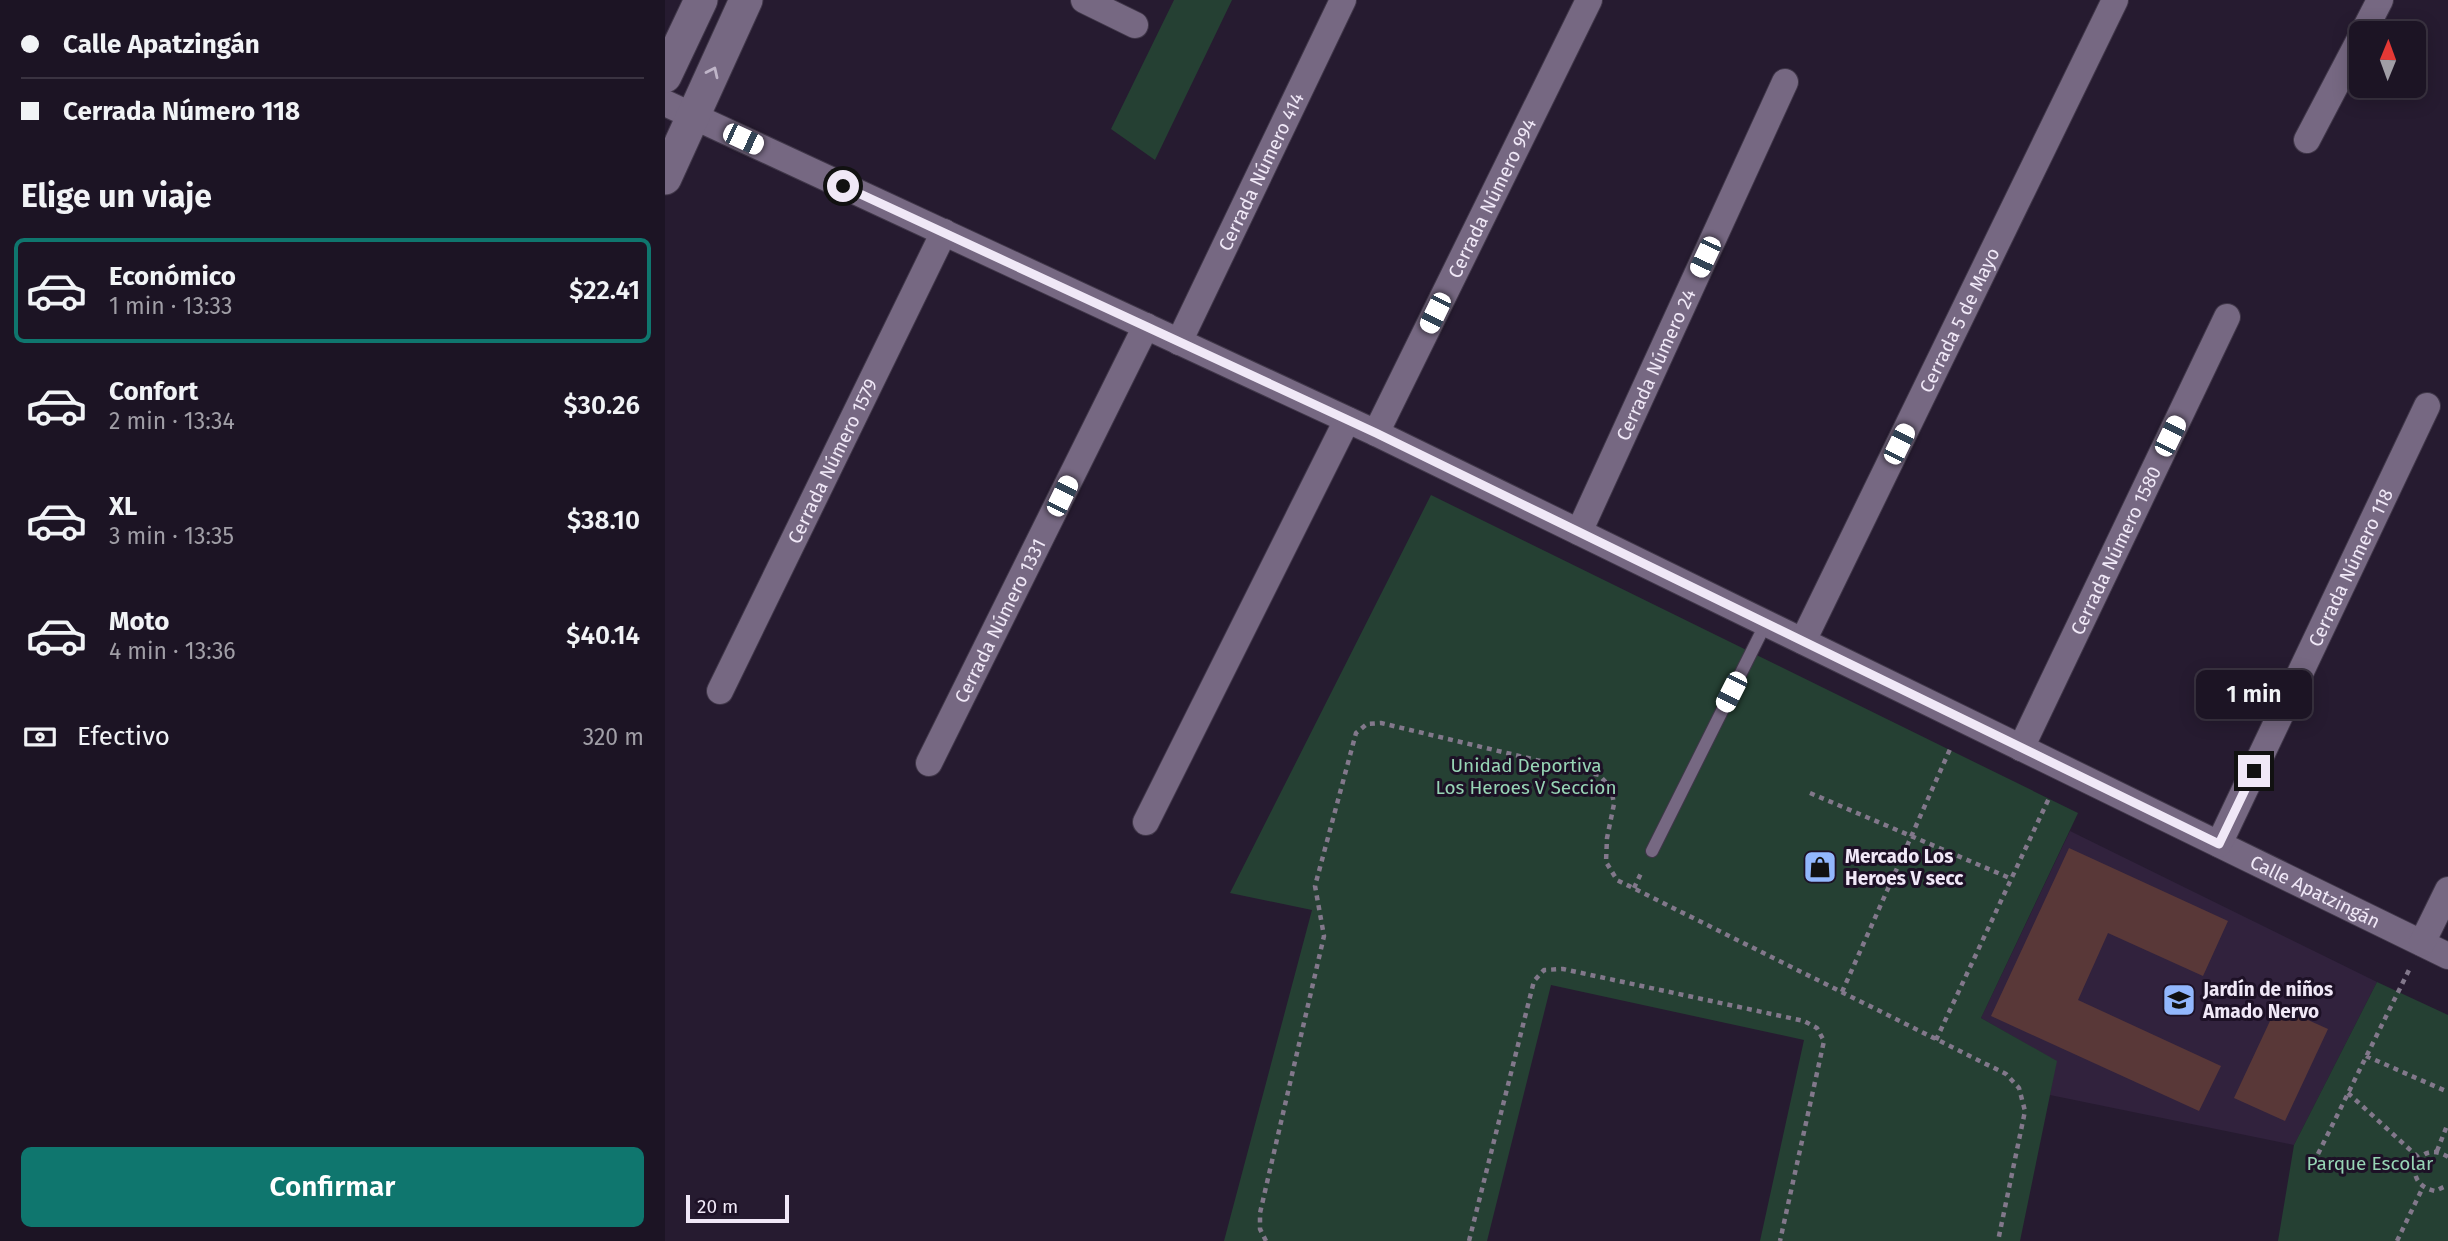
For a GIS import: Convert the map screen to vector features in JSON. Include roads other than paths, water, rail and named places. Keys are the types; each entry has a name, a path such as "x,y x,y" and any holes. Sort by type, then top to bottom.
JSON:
{"street":[{"path":"665,76 701,0"},
{"path":"665,178 679,110 746,0"},
{"path":"1084,0 1135,25"},
{"name":"Cerrada Número 414","path":"1179,342 1343,0"},
{"name":"Cerrada Número 994","path":"1376,433 1589,0"},
{"name":"Cerrada 5 de Mayo","path":"1803,641 2115,0"},
{"path":"2369,21 2380,0"},
{"path":"2307,140 2349,60"},
{"name":"Cerrada Número 24","path":"1579,532 1786,82"},
{"name":"Calle Apatzingán","path":"679,110 1376,433 2448,956"},
{"name":"Cerrada Número 1579","path":"720,691 944,232"},
{"name":"Cerrada Número 1580","path":"2021,748 2227,317"},
{"name":"Cerrada Número 1331","path":"929,763 1146,326"},
{"name":"Cerrada Número 118","path":"2219,844 2427,406"},
{"path":"1146,822 1347,420"},
{"path":"2422,943 2448,890"}],"lane":[{"path":"1652,851 1766,623"}],"place":[{"name":"Mercado Los Heroes V secc","path":"1820,867"},
{"name":"Jardín de niños Amado Nervo","path":"2179,1000"}],"park label":[{"name":"Unidad Deportiva Los Heroes V Seccion","path":"1526,776"},
{"name":"Parque Escolar","path":"2370,1163"}]}
